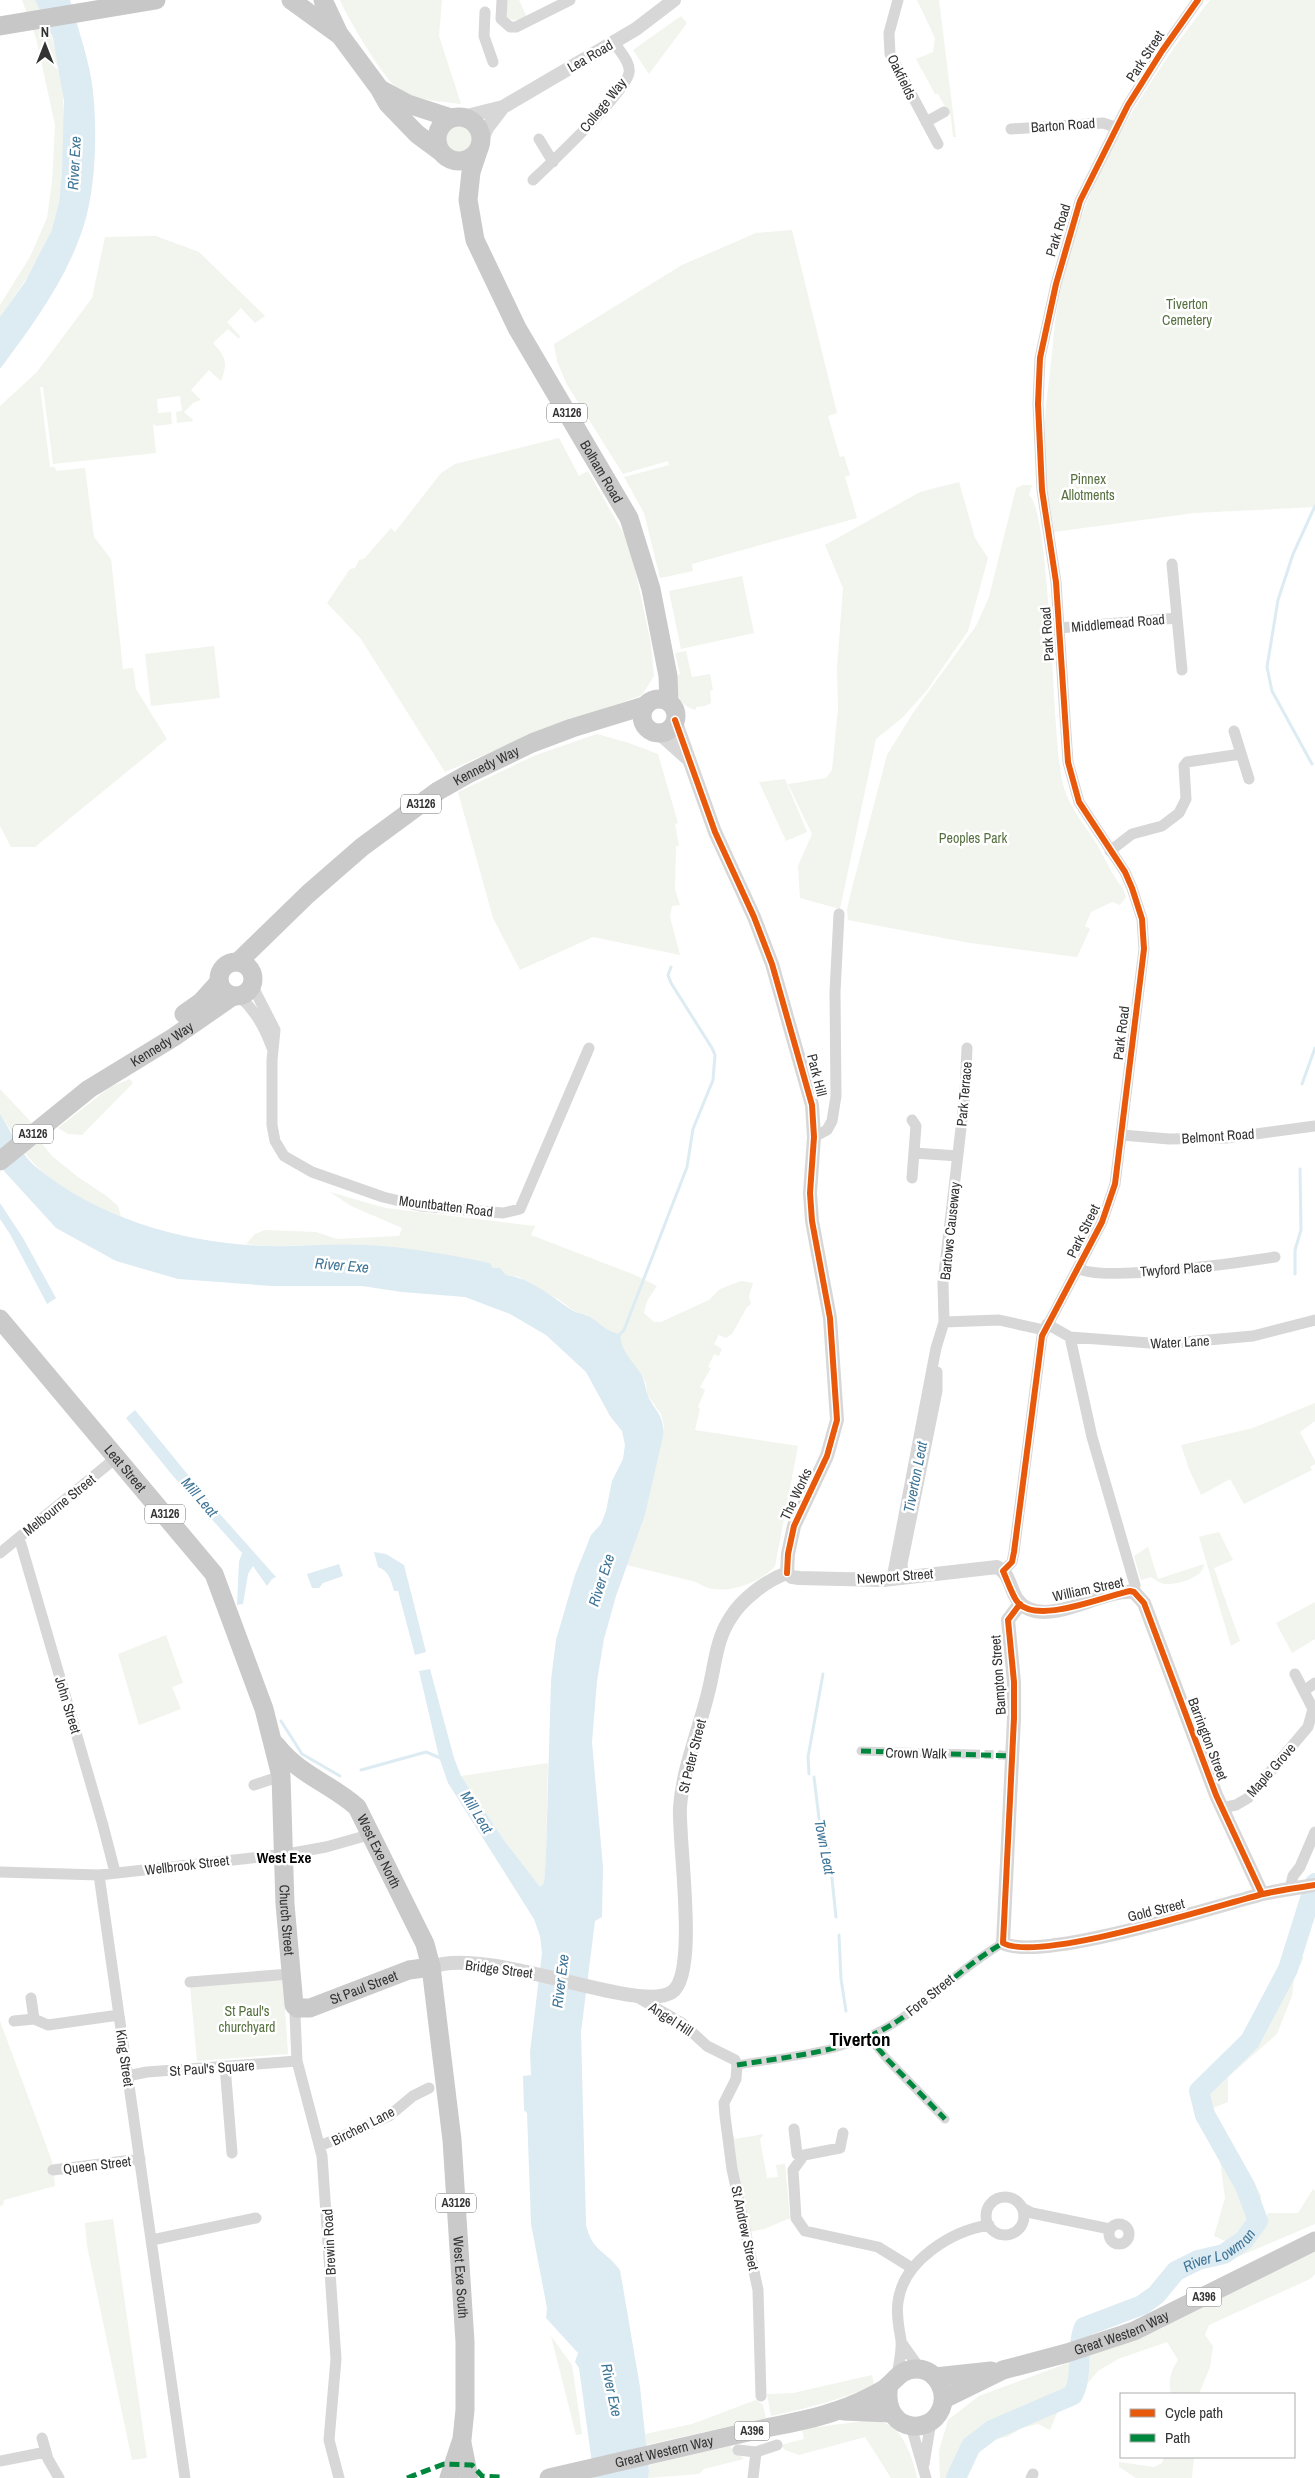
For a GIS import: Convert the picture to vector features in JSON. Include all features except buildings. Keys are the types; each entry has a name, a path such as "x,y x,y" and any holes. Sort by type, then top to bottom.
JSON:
{"highway":[{"path":"0,26 156,0"}],"main road":[{"path":"291,0 338,34"},
{"path":"323,0 338,34 379,88 388,104 417,134 446,155 463,161 480,145 474,122 408,104 379,88"},
{"path":"446,155 437,139 438,132 445,122 457,118"},
{"name":"Bolham Road","path":"475,240 468,200 471,172 480,145"},
{"name":"Bolham Road","path":"446,155 457,180 461,217 468,232 475,240 526,344 629,518 651,589 668,676 660,707 641,716 652,729"},
{"path":"652,729 669,729 660,707"},
{"name":"Kennedy Way","path":"238,962 280,924 308,894 362,847 438,791 532,743 588,724 660,707"},
{"name":"Kennedy Way","path":"588,724 652,729"},
{"name":"Kennedy Way","path":"89,1089 174,1037 244,988 280,924"},
{"name":"A3126","path":"219,982 218,976 223,967 233,962 238,962"},
{"path":"219,982 224,992 244,988 250,967 238,962"},
{"name":"Kennedy Way","path":"0,1161 141,1045 201,1002 219,982"},
{"name":"Leat Street","path":"0,1319 118,1457 214,1574 249,1666 274,1742"},
{"name":"West Exe North","path":"274,1742 286,1759 289,1772 346,1797 357,1807 425,1944 431,1967"},
{"name":"Church Street","path":"289,1772 283,1799 283,1854 292,1998 297,2008"},
{"name":"St Paul Street","path":"297,2008 310,2008 409,1970 431,1967"},
{"name":"West Exe South","path":"431,1967 452,2140 466,2365 462,2439 449,2478"},
{"name":"Great Western Way","path":"1003,2370 1090,2346 1157,2320 1315,2241"},
{"name":"A396","path":"835,2412 893,2380 906,2370 927,2373 1003,2370"},
{"name":"A396","path":"944,2399 1003,2370"},
{"path":"893,2380 886,2398 890,2413 901,2423 911,2426 922,2425 931,2421 942,2408 944,2399 941,2385 927,2373"},
{"name":"Great Western Way","path":"549,2478 835,2412"},
{"name":"A396","path":"835,2412 890,2413"},
{"name":"West Exe South","path":"462,2439 469,2478"}],"street":[{"path":"501,19 502,0"},
{"path":"492,62 484,36 485,17 501,19 510,27 516,27 570,0"},
{"name":"Oakfields","path":"898,0 889,33 890,54 938,144"},
{"name":"Park Street","path":"1115,127 1162,52 1198,0"},
{"name":"Lea Road","path":"457,118 503,107 614,42 669,2"},
{"name":"College Way","path":"533,180 599,114 628,74 626,61 614,42"},
{"name":"Lea Road","path":"480,145 487,128 503,107"},
{"path":"926,122 944,112"},
{"name":"Barton Road","path":"1011,129 1103,123 1115,127"},
{"name":"Park Road","path":"1115,127 1080,201 1056,284 1040,358 1038,404 1042,490 1056,582 1068,762 1079,802 1132,888 1142,919 1144,935 1122,1135"},
{"path":"539,139 553,162"},
{"name":"Middlemead Road","path":"1172,564 1182,670"},
{"name":"Middlemead Road","path":"1059,628 1177,618"},
{"name":"Park Hill","path":"660,707 688,759 715,832 754,917 772,964 812,1105 814,1137 810,1193 812,1222 828,1304 837,1409 836,1430 827,1456"},
{"name":"Park Hill","path":"652,729 688,759"},
{"path":"1234,731 1250,779"},
{"path":"1110,851 1132,834 1162,826 1179,814 1186,798 1184,766 1187,762 1241,754"},
{"name":"Park Hill","path":"814,1137 827,1130 832,1121 836,1096 835,992 839,914"},
{"name":"Mountbatten Road","path":"244,988 272,1049"},
{"name":"Mountbatten Road","path":"244,988 256,996 273,1024 275,1038 272,1049 272,1126 276,1142 284,1156 312,1172 383,1197 420,1206 503,1213 520,1209 589,1048"},
{"name":"Park Terrace","path":"960,1140 967,1048"},
{"path":"912,1120 916,1126 912,1178"},
{"name":"Belmont Road","path":"1122,1135 1169,1139 1226,1138 1315,1126"},
{"name":"Park Street","path":"1045,1327 1078,1268 1110,1204 1122,1135"},
{"name":"Bartows Causeway","path":"897,1578 902,1564 937,1391 935,1363 944,1322 943,1282 960,1140"},
{"path":"914,1153 958,1156"},
{"name":"Twyford Place","path":"1078,1268 1083,1272 1119,1273 1216,1266 1275,1257"},
{"name":"Water Lane","path":"944,1322 999,1320 1045,1327 1070,1337 1163,1344 1253,1336 1315,1320"},
{"path":"1020,1604 1003,1572 1012,1562 1014,1552 1045,1327"},
{"name":"Barrington Street","path":"1070,1337 1092,1437 1118,1532 1135,1585 1134,1592 1144,1603 1221,1808 1262,1894"},
{"name":"The Works","path":"787,1573 788,1554 794,1526 827,1456"},
{"name":"Melbourne Street","path":"0,1553 118,1457"},
{"name":"John Street","path":"17,1539 21,1544 115,1872"},
{"name":"Newport Street","path":"787,1573 792,1577 799,1578 897,1578 992,1567 1003,1572"},
{"name":"St Peter Street","path":"637,1998 651,1998 670,1993 679,1984 682,1975 686,1945 680,1806 685,1779 710,1688 719,1641 737,1609 758,1591 787,1573"},
{"name":"William Street","path":"1020,1604 1036,1611 1055,1610 1134,1592"},
{"name":"Bampton Street","path":"1003,1943 1007,1755 1014,1682 1008,1631 1010,1614 1020,1604"},
{"name":"Maple Grove","path":"1221,1808 1236,1805 1248,1798 1308,1726 1313,1710 1296,1674"},
{"path":"1304,1691 1315,1683"},
{"name":"Crown Walk","path":"860,1751 971,1754"},
{"path":"254,1785 289,1772"},
{"path":"1290,1888 1293,1876 1300,1866 1315,1832"},
{"name":"Wellbrook Street","path":"0,1872 99,1875 283,1854 326,1847 372,1834"},
{"name":"King Street","path":"99,1875 185,2478"},
{"name":"Gold Street","path":"1003,1943 1009,1946 1029,1948 1060,1944 1135,1929 1262,1894 1310,1885"},
{"name":"Fore Street","path":"737,2065 821,2052 868,2036 898,2020 965,1967 1003,1943"},
{"name":"Bridge Street","path":"431,1967 442,1963 461,1964 533,1973 596,1987"},
{"path":"190,1982 290,1974"},
{"name":"Angel Hill","path":"596,1987 637,1998 682,2022 707,2046 734,2060 737,2065"},
{"path":"31,1998 34,2019"},
{"name":"Brewin Road","path":"297,2008 295,2015 297,2061 320,2146 328,2220 336,2359 329,2440 339,2478"},
{"path":"14,2021 34,2019 48,2025 119,2015"},
{"path":"868,2036 887,2059 945,2119"},
{"name":"St Paul's Square","path":"127,2076 147,2072 297,2061"},
{"name":"St Andrew Street","path":"737,2065 736,2079 724,2103 732,2169 758,2290 761,2396"},
{"path":"225,2066 232,2153"},
{"name":"Birchen Lane","path":"320,2146 389,2116 413,2096 429,2088"},
{"path":"794,2129 797,2154 801,2158"},
{"path":"844,2134 840,2148 810,2153 801,2158 793,2170 796,2218 805,2231 878,2247 912,2268"},
{"name":"Queen Street","path":"53,2170 140,2159"},
{"path":"988,2225 988,2209 995,2201 1011,2198 1022,2208 1032,2213 1110,2229"},
{"path":"1022,2208 1024,2220 1022,2226"},
{"path":"152,2240 256,2218"},
{"path":"893,2380 901,2342 898,2303 900,2290 912,2268 922,2257 951,2239 977,2227 988,2225 1002,2235 1013,2234 1022,2226 1037,2221 1062,2220"},
{"path":"901,2342 927,2373"},
{"path":"925,2473 931,2421"},
{"path":"911,2426 925,2473"},
{"path":"42,2438 46,2452 59,2478"},
{"path":"738,2450 756,2452 777,2446"},
{"path":"0,2461 46,2452"},
{"path":"753,2478 756,2452"}],"green space":[{"path":"22,0 35,0 46,21 59,66 64,113 63,160 56,220 52,231 35,265 0,317 0,305 30,257 47,218 52,182 55,125 36,38"},
{"path":"340,0 442,0 439,36 461,104 412,96 397,88 383,72 366,47"},
{"path":"507,0 519,0 527,17 515,20 508,18 505,15"},
{"path":"917,0 939,0 956,137 953,137 951,117 938,94 935,94 916,59 933,52 935,38"},
{"name":"Tiverton Cemetery","path":"1210,0 1315,0 1315,507 1194,513 1054,532 1045,473 1044,430 1056,316 1066,266 1095,184 1114,145 1135,107 1159,70"},
{"path":"681,16 687,23 649,74 633,50"},
{"path":"460,123 466,124 471,128 475,133 475,145 471,150 466,154 460,155 454,154 449,150 445,145 444,139 445,133 449,128 454,124"},
{"path":"792,230 837,413 828,416 840,457 844,456 850,475 845,477 857,518 692,564 693,571 660,578 644,513 624,477 669,465 668,461 623,474 566,383 557,361 554,344 682,265 756,233"},
{"path":"156,236 199,252 265,316 255,323 241,308 227,322 240,336 239,339 228,329 213,343 223,356 225,369 221,381 209,370 191,390 201,400 193,403 184,412 194,421 177,423 176,412 182,411 180,396 157,399 158,413 171,412 172,424 156,426 153,424 156,453 53,464 43,387 40,387 50,467 55,467 56,471 85,468 94,537 111,559 123,669 133,668 136,689 167,739 35,847 11,847 0,826 0,406 37,372 92,298 105,237"},
{"path":"559,438 579,476 588,471 625,536 633,560 651,644 654,676 642,695 521,739 445,772 361,639 327,603 350,569 355,568 359,560 364,559 391,528 395,532 441,473 455,464"},
{"path":"959,482 975,538 988,558 968,631 927,690 902,718 876,739 840,909 800,898 798,866 812,834 788,784 826,778 832,770 838,708 837,668 843,588 825,545 920,492"},
{"name":"Peoples Park","path":"1023,485 1032,485 1029,495 1036,510 1042,541 1059,756 1064,789 1076,813 1096,843 1126,897 1120,905 1112,902 1091,912 1085,926 1090,929 1077,957 970,943 848,920 847,909 887,755 913,713 976,626 989,597 1016,488"},
{"path":"742,576 754,633 681,649 669,591"},
{"path":"214,646 220,698 151,706 145,654"},
{"path":"686,651 692,677 710,674 713,690 710,691 711,703 696,707 696,710 682,702 677,689 676,678 680,674 675,653"},
{"path":"597,734 658,754 678,823 675,824 679,846 676,846 675,890 680,905 672,906 670,917 680,955 593,937 520,970 493,918 458,792 536,755"},
{"path":"785,779 807,832 786,841 759,782"},
{"path":"130,1079 133,1083 82,1135 68,1134 58,1128 110,1087"},
{"path":"0,1089 32,1123 15,1137 0,1114"},
{"path":"40,1141 52,1156 118,1206 121,1217 81,1198 44,1173 24,1152"},
{"path":"330,1192 385,1208 535,1226 531,1235 635,1275 657,1286 647,1301 644,1313 654,1322 661,1322 709,1300 720,1289 741,1281 753,1283 749,1296 751,1304 747,1307 732,1334 726,1338 719,1335 714,1344 722,1349 719,1356 714,1354 708,1367 711,1368 700,1387 705,1390 698,1407 700,1409 695,1430 798,1446 775,1566 748,1584 737,1588 715,1589 705,1587 696,1582 627,1565 645,1515 664,1426 661,1414 647,1394 646,1383 620,1345 620,1334 609,1332 586,1314 577,1313 558,1299 535,1288 519,1277 506,1275 493,1268 490,1263 368,1245 264,1246 246,1244 255,1234 265,1230 316,1232 337,1239 399,1236 402,1228 351,1206"},
{"path":"1315,1403 1315,1421 1300,1432 1315,1461 1315,1464 1310,1467 1312,1470 1244,1504 1230,1479 1201,1495 1181,1445 1253,1428"},
{"path":"1219,1532 1233,1560 1214,1568 1240,1641 1231,1646 1199,1537"},
{"path":"1148,1547 1158,1579 1204,1564 1203,1569 1195,1577 1176,1583 1163,1584 1151,1577 1141,1580 1134,1556"},
{"path":"1315,1602 1315,1639 1292,1653 1276,1623"},
{"path":"166,1635 183,1683 172,1687 181,1709 139,1725 118,1654"},
{"path":"548,1763 546,1855 544,1883 540,1888 506,1843 461,1776"},
{"path":"1287,1956 1304,1957 1294,1978 1292,1996 1277,2034 1228,2077 1228,2102 1213,2108 1261,2195 1261,2214 1227,2242 1214,2236 1225,2198 1220,2161 1190,2096 1238,2052 1267,1999"},
{"name":"St Paul's churchyard","path":"283,1979 288,2054 197,2061 190,1986"},
{"path":"0,2021 52,2161 55,2186 4,2200 3,2205 0,2206"},
{"path":"764,2134 760,2139 767,2178 778,2177 776,2165 785,2164 790,2218 764,2229 749,2232 730,2139 734,2135 735,2139"},
{"path":"1313,2189 1315,2191 1315,2224 1214,2267 1218,2247 1260,2234 1268,2213 1298,2213"},
{"path":"113,2219 147,2458 132,2460 87,2246 85,2223"},
{"path":"1315,2244 1315,2274 1310,2279 1209,2325 1205,2335 1213,2346 1210,2367 1199,2393 1171,2393 1170,2377 1178,2360 1167,2342 1118,2359 1098,2371 1072,2402 1057,2413 1050,2430 1038,2424 1022,2428 1007,2437 984,2441 964,2464 959,2478 940,2478 939,2451 948,2420 979,2396 1163,2328 1162,2325"},
{"path":"551,2336 572,2365 582,2434 576,2435"},
{"path":"872,2375 874,2385 862,2390 823,2403 771,2416 767,2394 793,2393"},
{"path":"756,2400 763,2405 766,2418 646,2445 645,2434 692,2424"},
{"path":"864,2421 885,2423 896,2430 905,2442 914,2464 917,2478 891,2478 865,2437 799,2455 785,2450 781,2445 804,2439 802,2429"},
{"path":"730,2446 744,2459 704,2469 699,2474 648,2478 649,2465"},
{"path":"1164,2458 1194,2458 1192,2478 1136,2478 1119,2467 1119,2462 1154,2467 1162,2463"}],"water":[{"name":"River Exe","path":"35,0 70,0 91,77 95,113 94,174 88,212 76,247 67,266 36,319 0,369 0,317 25,282 52,230 59,202 62,171 64,101 53,38"},
{"path":"0,1114 21,1149 36,1167 87,1201 115,1214 144,1225 174,1233 234,1244 265,1246 342,1244 382,1246 490,1263 493,1268 500,1268 506,1275 524,1280 575,1312 585,1314 609,1331 620,1334 624,1350 642,1376 649,1399 662,1422 663,1436 645,1515 616,1596 604,1639 597,1681 592,1742 603,1867 602,1917 595,1921 581,2032 586,2225 596,2246 620,2270 640,2387 649,2471 648,2478 594,2478 579,2368 575,2362 578,2353 546,2318 547,2308 531,2224 527,2113 524,2110 523,2076 531,2075 530,2052 542,1953 540,1936 534,1919 448,1783 439,1757 419,1671 430,1669 454,1758 461,1776 506,1843 540,1887 544,1883 546,1855 551,1680 556,1640 575,1575 591,1535 601,1524 606,1511 612,1481 623,1459 625,1445 622,1431 610,1416 586,1372 546,1335 510,1314 465,1297 402,1292 362,1286 272,1286 178,1279 116,1261 56,1228 4,1171 0,1164"},
{"path":"0,1203 23,1238 56,1298 47,1304 0,1219"},
{"name":"Mill Leat","path":"135,1410 220,1514 276,1577 267,1586 253,1566 248,1574 243,1604 237,1605 239,1562 242,1553 173,1476 126,1418"},
{"path":"374,1552 386,1554 404,1565 426,1652 415,1655 398,1591 394,1591 387,1573 378,1567"},
{"path":"339,1564 343,1576 323,1583 319,1588 312,1588 307,1574"}],"waterway":[{"path":"1312,764 1272,691 1267,667 1278,600 1293,554 1315,506"},
{"path":"620,1334 624,1330 687,1167 693,1129 713,1080 715,1055 671,983 668,975 671,967"},
{"path":"1302,1084 1315,1048"},
{"path":"1295,1274 1295,1250 1301,1230 1300,1169"},
{"name":"Town Leat","path":"809,1774 808,1757 823,1674"},
{"path":"281,1721 302,1754 340,1776"},
{"path":"361,1770 426,1752 443,1759"},
{"name":"Town Leat","path":"814,1777 822,1843 826,1844 829,1850 836,1917"},
{"name":"River Lowman","path":"956,2478 971,2446 992,2430 1073,2395 1078,2379 1081,2335 1084,2327 1142,2305 1156,2295 1176,2271 1198,2260 1224,2254 1244,2240 1258,2221 1245,2186 1205,2115 1199,2091 1250,2041 1288,1969 1315,1883"},
{"name":"Town Leat","path":"839,1935 841,1979 846,2011"}],"tunnel":[{"path":"971,1754 1001,1755"}],"marked path":[{"path":"861,1751 1012,1756"},
{"path":"737,2065 821,2051 841,2046 881,2031 912,2011 976,1961 1003,1943"},
{"path":"868,2036 887,2059 945,2119"},
{"path":"407,2478 444,2464 472,2465 482,2476 501,2477"}],"cycle path":[{"path":"1198,0 1162,51 1128,105 1080,201 1056,284 1040,358 1038,404 1042,490 1056,582 1068,762 1079,802 1125,872 1132,888 1142,919 1144,949 1115,1184 1102,1222 1042,1336 1014,1552 1012,1562 1003,1571 1016,1600 1025,1608 1037,1611 1070,1607 1130,1591 1134,1592 1144,1603 1216,1795 1262,1894"},
{"path":"675,720 715,832 754,917 772,964 812,1105 814,1137 810,1193 812,1221 830,1318 837,1420 827,1456 794,1526 788,1554 787,1573"},
{"path":"1020,1604 1008,1620 1014,1682 1014,1718 1003,1943 1023,1947 1052,1945 1089,1939 1170,1920 1263,1894 1315,1885"}],"district":[{"name":"West Exe","path":"284,1857"},
{"name":"Tiverton","path":"860,2039"}],"park label":[{"name":"Pinnex Allotments","path":"1088,488"}],"water label":[{"name":"Tiverton Leat","path":"915,1477"}]}
